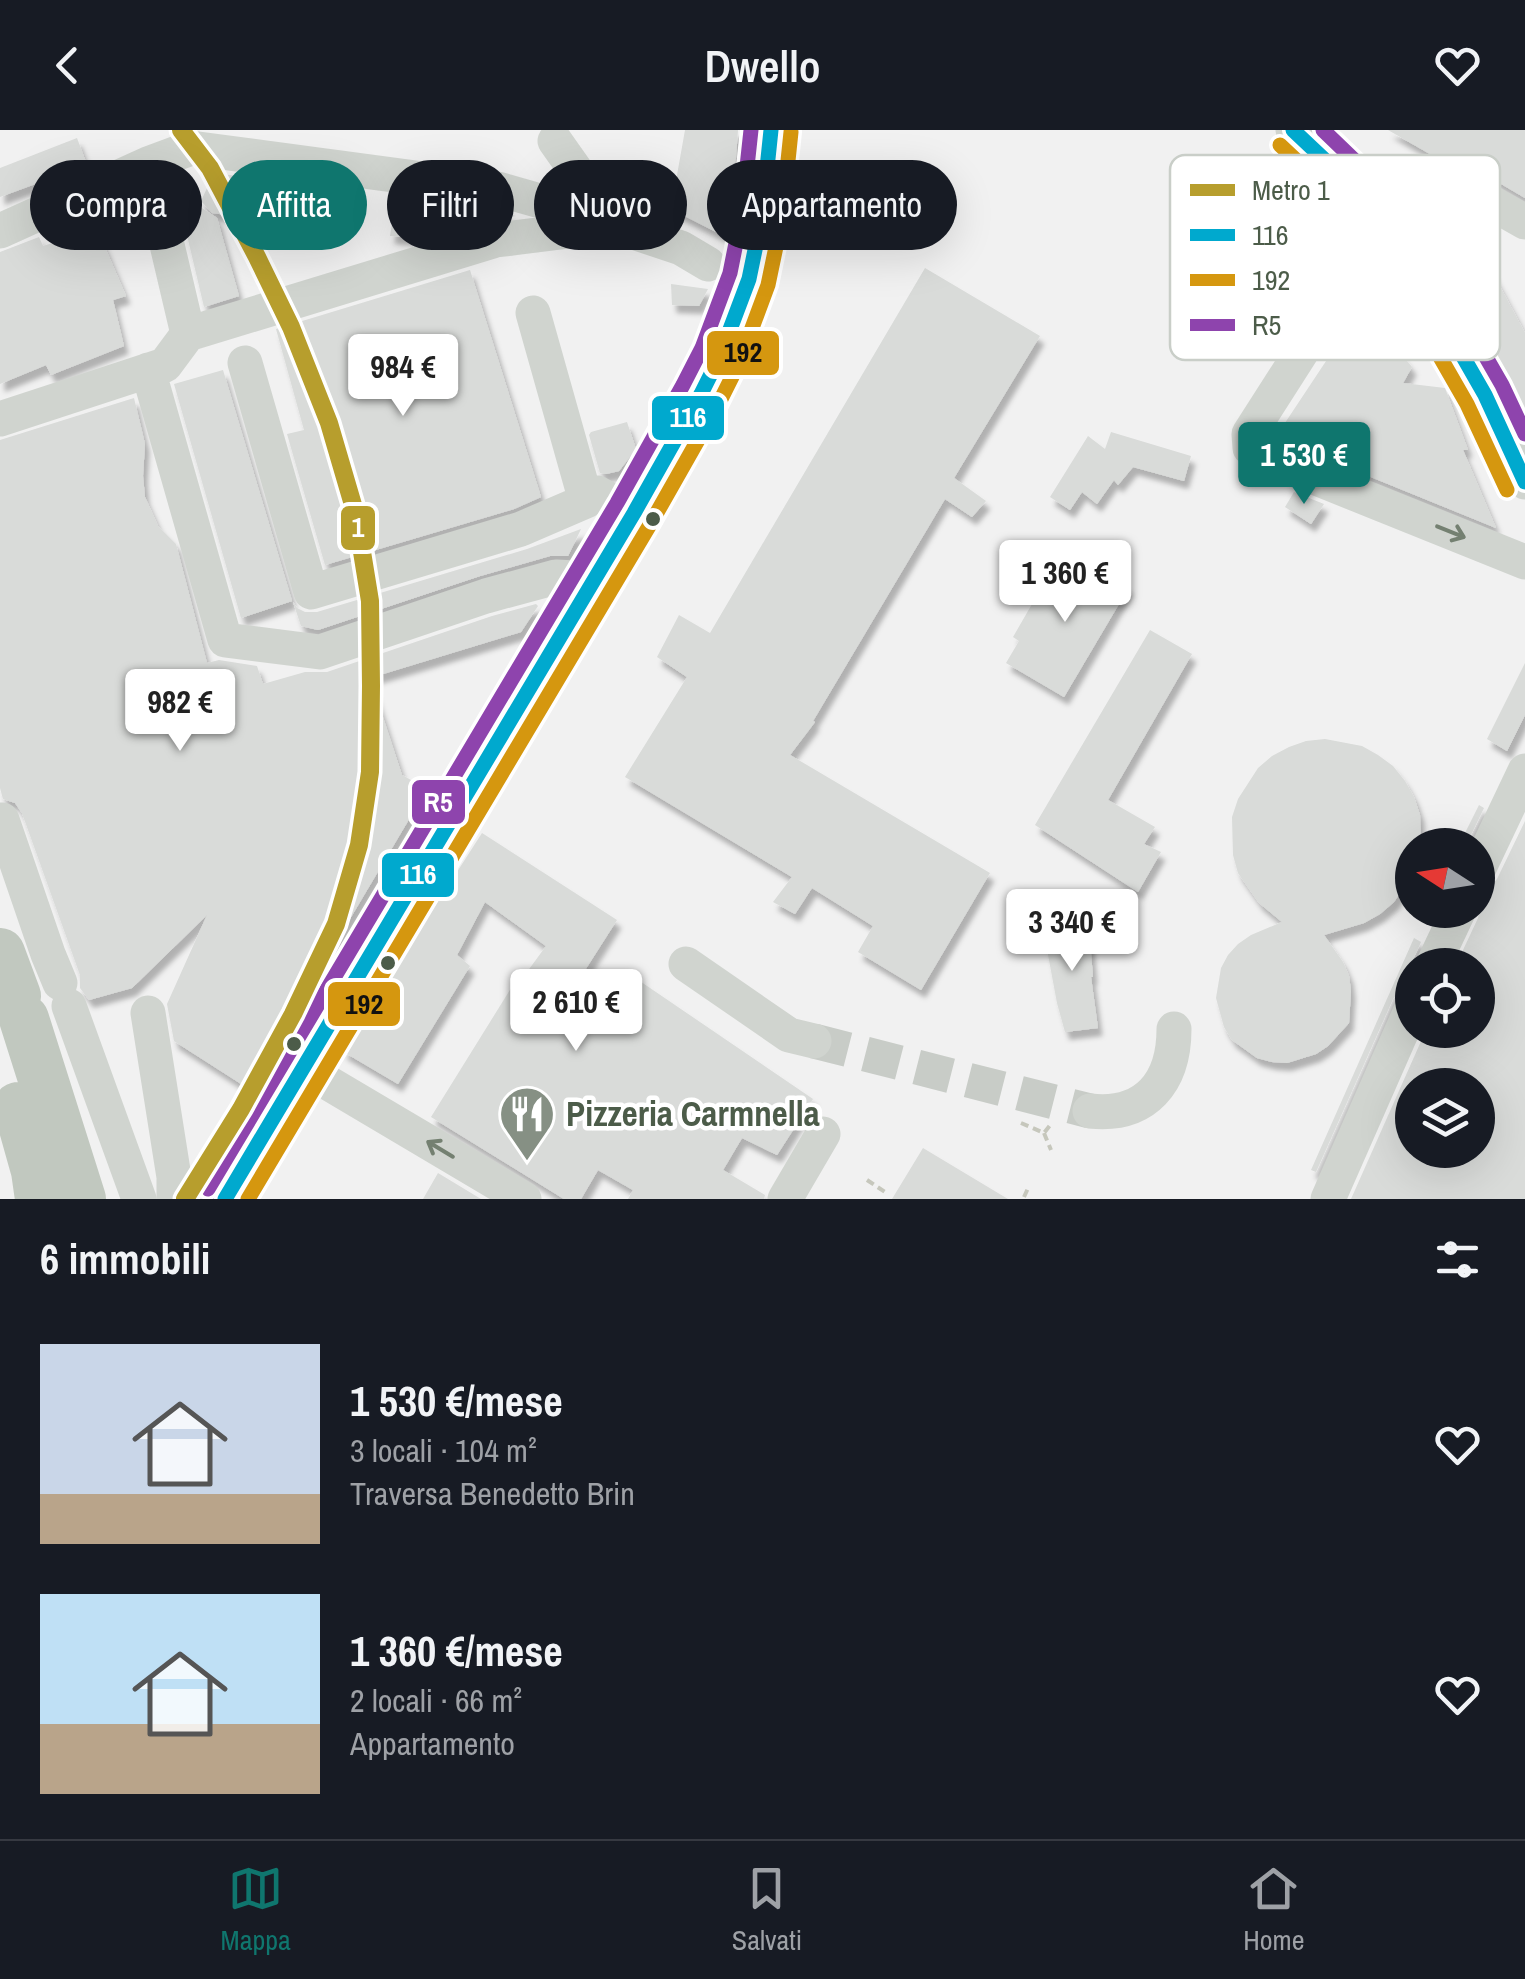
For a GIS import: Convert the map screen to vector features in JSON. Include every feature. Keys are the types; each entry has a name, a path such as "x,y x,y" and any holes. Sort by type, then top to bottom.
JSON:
{"highway":[{"path":"28,1000 40,1199"},
{"path":"28,1000 81,1199"},
{"path":"0,1133 24,1199"}],"main road":[{"path":"225,1199 634,514 720,356 749,278 762,216 772,130"}],"street":[{"path":"1293,130 1321,155"},
{"path":"555,141 568,160"},
{"path":"159,160 191,148 498,189 534,200"},
{"path":"1500,202 1525,222"},
{"path":"0,232 30,218"},
{"path":"0,420 165,364 188,334 496,240 534,236"},
{"path":"168,250 188,334"},
{"path":"684,250 708,264 749,278"},
{"path":"533,314 586,501"},
{"path":"1296,360 1249,434 1248,445 1259,455 1525,562"},
{"path":"1465,360 1525,482"},
{"path":"245,364 311,592 521,529 597,494 634,514"},
{"path":"148,370 225,640 320,652 486,596 556,577 595,579"},
{"path":"1495,834 1525,771"},
{"path":"2,820 48,954 28,1000 139,1199"},
{"path":"686,964 789,1035 814,1040"},
{"path":"148,1013 174,1177 174,1199"},
{"path":"1090,1112 1117,1111 1145,1100 1154,1092 1170,1067 1174,1029"},
{"path":"1328,1199 1395,1047"},
{"path":"304,1068 524,1199"},
{"path":"784,1199 823,1134"}],"path":[{"path":"1020,1123 1044,1133 1051,1150"},
{"path":"1044,1133 1051,1124"},
{"path":"867,1180 886,1192"},
{"path":"1024,1197 1029,1186"}],"building":[{"path":"685,130 738,130 736,160 707,160 707,227 687,217 687,160 680,160"},
{"path":"1388,130 1525,130 1525,198 1500,183 1500,155 1432,155"},
{"path":"77,138 85,160 30,160 30,186 0,197 0,168"},
{"path":"214,173 222,174 222,214 212,213 202,199"},
{"path":"202,208 217,218 222,250 226,250 239,296 204,307 191,250 202,250"},
{"path":"30,240 30,250 106,250 126,296 113,300 124,346 51,375 46,365 0,384 0,252"},
{"path":"925,268 1040,336 954,478 986,501 972,517 945,499 815,722 790,755 990,873 921,990 858,952 873,926 812,888 795,914 773,902 792,877 625,777 687,677 657,657 679,615 710,633"},
{"path":"470,270 541,497 514,509 325,565 287,434 304,430 276,329"},
{"path":"671,284 708,289 699,306 672,305"},
{"path":"1500,286 1525,333 1525,419 1498,360"},
{"path":"1327,360 1406,360 1412,367 1403,383 1445,388 1468,450 1463,450 1496,528 1275,438"},
{"path":"223,370 292,601 241,618 174,384"},
{"path":"134,398 145,444 145,497 158,526 176,544 207,663 219,660 257,666 263,684 305,672 327,672 492,616 538,606 521,632 370,678 402,775 427,789 249,1089 174,1041 167,1004 207,915 132,988 89,1000 80,988 80,975 22,813 15,803 3,799 0,788 0,440"},
{"path":"627,422 636,449 619,471 600,473 589,435"},
{"path":"1111,432 1191,456 1184,481 1133,467 1118,485 1114,480 1097,504 1082,492 1070,510 1050,497 1088,436 1105,449"},
{"path":"1294,492 1324,504 1311,524 1285,507"},
{"path":"581,529 568,556 550,556 480,576 318,630 301,626 293,602 305,612 317,612"},
{"path":"1072,557 1129,587 1064,697 1006,663 1019,641 1013,637 1047,578 1056,586"},
{"path":"1150,630 1192,654 1108,800 1155,827 1144,844 1161,852 1138,892 1035,825"},
{"path":"1525,663 1525,715 1507,751 1487,739"},
{"path":"1325,739 1362,746 1393,766 1414,797 1420,828 1395,828 1394,902 1364,923 1324,935 1349,976 1349,1023 1316,1054 1287,1063 1272,1062 1257,1058 1232,1040 1216,998 1221,968 1228,955 1251,935 1282,922 1259,903 1238,873 1233,855 1232,817 1238,799 1258,768 1272,756 1306,741"},
{"path":"1479,805 1484,808 1474,828 1468,828"},
{"path":"1525,821 1525,1199 1351,1199 1395,1100 1395,1168 1495,1168 1495,1068 1409,1068 1418,1048 1495,1048 1495,948 1464,948 1473,928 1495,928 1495,881"},
{"path":"482,833 617,920 557,1014 588,1035 628,973 813,1099 777,1155 742,1138 723,1170 765,1195 764,1199 628,1199 633,1190 598,1170 581,1199 564,1199 431,1117 513,985 516,987 546,946 485,902 457,955 470,966 398,1084 342,1051"},
{"path":"1088,918 1098,1028 1065,1032 1043,928"},
{"path":"1414,938 1421,942 1418,948 1410,948"},
{"path":"1395,981 1395,997 1316,1172 1311,1170"},
{"path":"923,1148 1008,1199 892,1199"},
{"path":"438,1173 481,1199 423,1199"}],"tunnel":[{"path":"814,1041 1090,1111"}],"metro line":[{"name":"1","path":"181,130 210,168 257,257 291,327 329,423 356,515 370,601 371,686 370,772 359,845 336,924 241,1109 185,1199"}],"transit line":[{"name":"R5","path":"208,1189 617,503 702,348 730,273 742,213 751,130"},
{"name":"116","path":"225,1199 701,394 749,279 762,216 771,130"},
{"name":"116","path":"1293,130 1319,155"},
{"name":"R5","path":"1323,130 1349,155"},
{"name":"192","path":"248,1199 719,403 739,363 768,285 782,218 791,132"},
{"name":"192","path":"1280,145 1291,155"},
{"name":"192","path":"1442,360 1507,490"},
{"name":"116","path":"1465,360 1525,482"},
{"name":"R5","path":"1488,360 1525,434"}],"place":[{"name":"Pizzeria Carmnella","path":"527,1163"}]}
